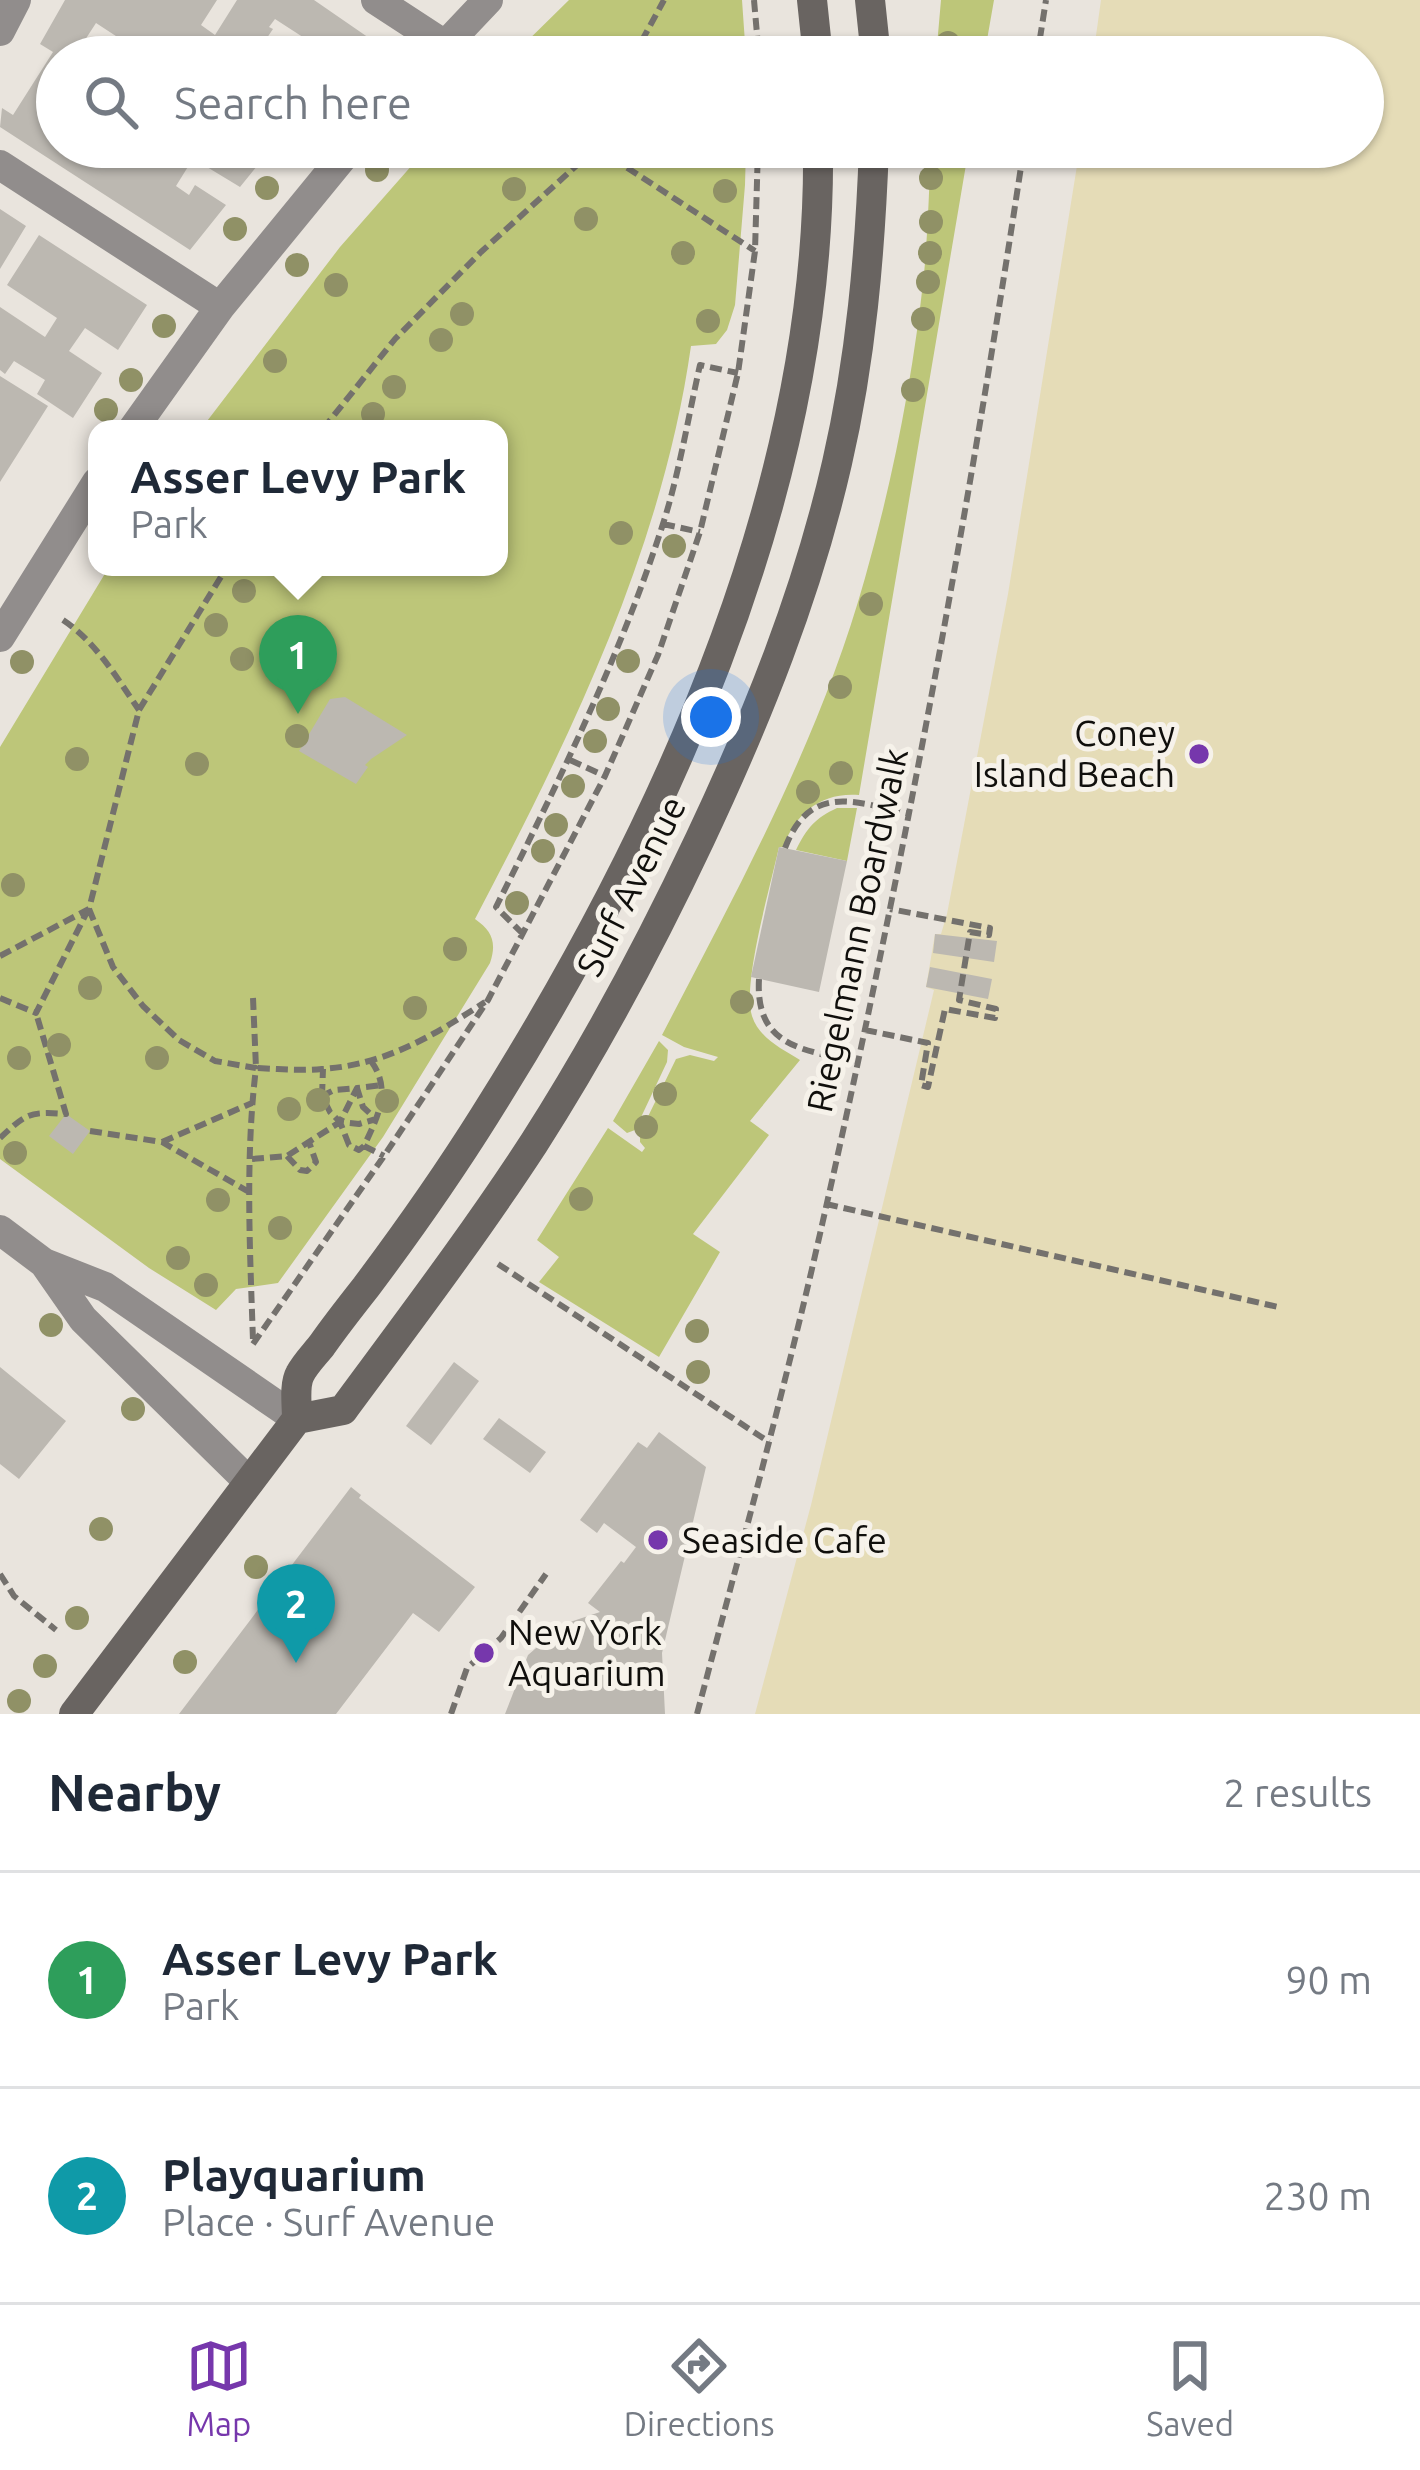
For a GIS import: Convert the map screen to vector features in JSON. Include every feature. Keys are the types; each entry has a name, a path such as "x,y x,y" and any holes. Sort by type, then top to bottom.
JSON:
{"main road":[{"path":"812,0 816,36"},
{"path":"870,0 874,36"},
{"name":"Surf Avenue","path":"74,1714 297,1419 298,1377 405,1235 484,1118 554,1002 670,772 722,647 765,523 794,398 812,272 817,168"},
{"name":"Surf Avenue","path":"297,1419 343,1410 536,1140 668,907 754,722 801,592 837,464 868,272 873,168"}],"street":[{"path":"0,31 16,0"},
{"path":"376,0 420,36"},
{"path":"453,36 488,0"},
{"path":"878,36 882,0"},
{"path":"0,165 220,307"},
{"path":"139,420 220,307 334,168"},
{"path":"0,637 88,496"},
{"path":"0,1230 44,1263 105,1287 297,1419"},
{"path":"44,1263 83,1319 249,1482"}],"path":[{"path":"644,36 664,0"},
{"path":"754,0 757,36"},
{"path":"1040,36 1046,0"},
{"path":"330,420 395,339 573,168"},
{"path":"628,168 755,251"},
{"path":"254,998 256,1068 249,1192 253,1344 488,1000 605,776 658,655 700,532 738,374 755,251 757,168"},
{"name":"Riegelmann Boardwalk","path":"697,1714 769,1442 865,1030 910,814 992,364 1021,168"},
{"path":"523,934 496,907 570,760 620,641 663,524 700,365 738,374"},
{"path":"663,524 700,532"},
{"path":"0,1138 24,1116 66,1114 36,1013 89,909 139,710 221,576"},
{"path":"63,620 108,664 139,710"},
{"path":"570,760 605,776"},
{"path":"785,848 797,823 825,802 854,802 910,814"},
{"path":"0,956 89,909"},
{"path":"89,909 112,967 143,1006 179,1040 215,1061 323,1070 371,1061 429,1039 488,1000"},
{"path":"865,1030 928,1043 921,1085 928,1087 945,1009 995,1018 996,1009 959,1000 970,932 989,935 989,928 890,910"},
{"path":"759,979 763,1018 780,1039 858,1062"},
{"path":"0,998 36,1013"},
{"path":"323,1070 322,1096 349,1145 358,1150 376,1119 383,1084 371,1061"},
{"path":"322,1096 383,1084"},
{"path":"357,1088 363,1107 376,1119"},
{"path":"252,1159 286,1156 340,1122 357,1088"},
{"path":"161,1142 252,1103"},
{"path":"340,1122 376,1119"},
{"path":"90,1132 161,1142 249,1192"},
{"path":"286,1156 300,1170 312,1168 316,1155 309,1142"},
{"path":"364,1146 384,1156"},
{"path":"826,1204 1278,1307"},
{"path":"498,1264 769,1442"},
{"path":"0,1574 14,1596 56,1630"},
{"path":"451,1714 467,1668 501,1638 546,1574"}],"green space":[{"path":"569,0 742,0 745,36 532,36"},
{"path":"941,0 994,0 988,36 938,36"},
{"path":"410,168 745,168 735,305 727,330 716,344 691,346 658,496 608,641 545,782 475,919 492,938 490,963 383,1137 278,1283 236,1289 216,1310 149,1268 0,1159 0,747 104,576 508,576 508,420 208,420 340,247"},
{"path":"930,168 965,168 859,795 833,797 812,807 779,847 754,958 750,1001 755,1024 800,1060 750,1121 769,1135 693,1234 720,1252 659,1357 539,1282 559,1257 537,1240 608,1128 642,1152 640,1133 676,1059 690,1055 714,1061 718,1057 662,1035 748,868 801,754 847,638 893,465 925,258"},
{"path":"837,808 857,808 847,861 796,850 812,824"},
{"path":"659,1041 668,1050 667,1062 635,1130 627,1133 613,1121"}],"sand":[{"name":"Coney Island Beach","path":"1101,0 1420,0 1420,1714 755,1714 811,1505 934,990 926,987 935,934 941,934 947,914 1008,594 1077,168 1384,168 1384,36 1096,36"}],"building":[{"path":"65,0 217,0 201,25 215,35 237,0 314,0 366,36 301,36 275,19 268,36 116,36 96,23 88,36 45,36"},
{"path":"36,79 36,150 0,127 2,108 13,115"},
{"path":"63,168 187,168 176,186 189,195 195,185 226,205 190,250"},
{"path":"209,168 255,168 240,187"},
{"path":"0,209 26,226 0,269"},
{"path":"39,235 147,305 118,350 85,328 69,351 102,373 73,418 37,394 45,380 14,361 5,374 0,370 0,307 45,337 57,318 7,285"},
{"path":"0,376 48,406 0,482"},
{"path":"345,697 407,735 371,759 356,784 299,751 330,699"},
{"path":"779,847 847,861 819,992 751,977"},
{"path":"935,934 997,941 994,962 933,953"},
{"path":"930,967 992,979 988,999 926,987"},
{"path":"66,1114 90,1131 73,1154 49,1136"},
{"path":"454,1362 479,1381 431,1445 406,1426"},
{"path":"0,1367 66,1421 19,1479 0,1464"},
{"path":"499,1418 546,1452 530,1473 483,1439"},
{"path":"659,1432 706,1467 662,1653 665,1714 505,1714 528,1655 564,1624 600,1612 588,1603 636,1547 604,1523 597,1533 580,1520 638,1442 647,1448"},
{"path":"351,1487 475,1587 439,1632 413,1613 336,1714 179,1714"}],"place":[{"name":"Asser Levy Park","path":"298,714"},
{"name":"Coney Island Beach","path":"1199,754"},
{"name":"Seaside Cafe","path":"658,1540"},
{"name":"New York Aquarium","path":"484,1653"},
{"name":"Playquarium","path":"296,1663"}]}
